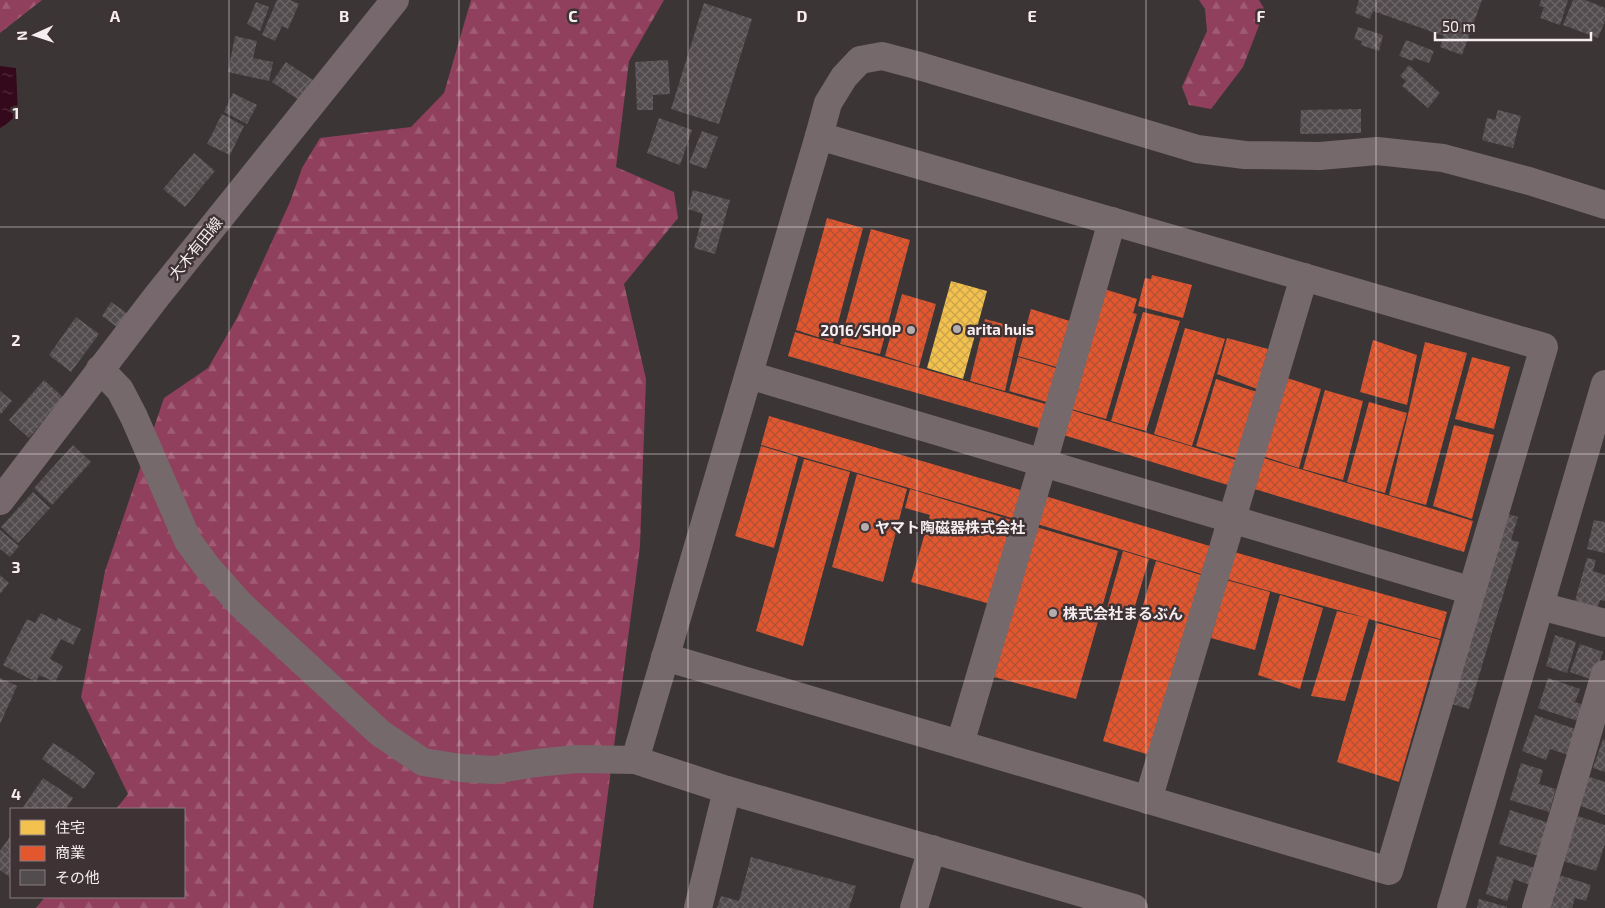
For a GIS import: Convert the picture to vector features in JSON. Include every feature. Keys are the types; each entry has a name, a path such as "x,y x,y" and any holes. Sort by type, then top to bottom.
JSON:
{"main road":[{"name":"大木有田線","path":"0,501 157,296 396,0"}],"street":[{"path":"635,760 828,103 844,77 860,60 882,56 1197,149 1246,155 1320,156 1377,151 1435,156 1529,181 1605,205"},
{"path":"665,657 1388,871 1472,591 1544,347 819,136"},
{"path":"960,744 1112,221"},
{"path":"1148,800 1304,277"},
{"path":"100,369 120,390 134,417 188,540 208,568 240,605 380,733 423,762 461,768 494,770 577,759 635,760 727,790 1134,908"},
{"path":"749,375 1472,591"},
{"path":"1451,908 1540,606 1595,450 1605,384"},
{"path":"1540,606 1605,624"},
{"path":"1536,908 1605,674"},
{"path":"698,908 727,790"},
{"path":"914,908 932,849"}],"green space":[{"path":"0,0 42,0 0,33"},
{"path":"471,0 664,0 629,61 616,167 674,192 678,218 624,284 646,379 640,546 593,908 36,908 44,898 185,898 185,808 117,808 128,794 81,697 105,571 164,398 208,368 237,318 290,202 302,168 320,138 411,127 444,93"},
{"path":"1199,0 1259,0 1265,10 1243,67 1211,109 1189,105 1182,87 1207,31 1205,9"}],"water":[{"path":"0,66 16,68 18,114 0,128"}],"building: 住宅":[{"name":"arita huis","path":"951,281 987,291 963,379 927,368"}],"building: 商業":[{"path":"827,218 863,228 833,342 796,330"},
{"path":"871,229 910,240 880,354 840,344"},
{"path":"1152,275 1192,285 1183,318 1138,306 1145,278 1151,279"},
{"path":"1104,289 1137,299 1133,313 1137,314 1106,419 1068,408"},
{"name":"2016/SHOP","path":"902,294 936,304 919,367 885,356"},
{"path":"1031,309 1073,322 1060,368 1018,356"},
{"path":"1143,312 1180,321 1146,431 1111,421"},
{"path":"985,319 1019,328 1005,391 970,381"},
{"path":"1185,328 1225,339 1192,446 1154,434"},
{"path":"795,332 1049,405 1042,429 788,356"},
{"path":"1227,338 1268,349 1257,389 1217,374"},
{"path":"1373,340 1417,355 1407,405 1360,392"},
{"path":"1425,342 1467,353 1426,505 1389,495"},
{"path":"1018,357 1059,369 1050,403 1009,391"},
{"path":"1472,357 1510,367 1494,429 1455,419"},
{"path":"1284,377 1321,389 1299,468 1262,456"},
{"path":"1216,379 1257,392 1239,459 1196,446"},
{"path":"1325,390 1363,401 1343,480 1303,469"},
{"path":"1369,402 1407,413 1385,493 1347,482"},
{"path":"1068,409 1239,461 1231,486 1060,434"},
{"path":"769,416 1027,492 1019,520 761,445"},
{"path":"1454,425 1494,435 1472,519 1433,506"},
{"path":"761,446 798,457 774,548 735,536"},
{"path":"1260,457 1473,521 1464,552 1251,488"},
{"path":"804,459 850,472 803,646 756,631"},
{"path":"857,474 907,489 883,582 832,567"},
{"path":"910,489 1018,522 994,605 911,582 930,515 905,508"},
{"path":"1045,496 1213,547 1205,575 1037,524"},
{"path":"1036,527 1118,551 1076,699 994,677"},
{"path":"1123,551 1149,559 1132,616 1107,608"},
{"path":"1234,552 1447,612 1440,639 1369,619 1345,701 1311,696 1337,611 1367,618 1226,579"},
{"path":"1156,561 1204,576 1153,756 1103,741"},
{"path":"1226,580 1270,592 1255,650 1211,638"},
{"path":"1280,595 1323,608 1300,689 1258,675"},
{"path":"1377,623 1440,640 1399,782 1337,762"}],"building: その他":[{"path":"277,0 290,0 299,4 288,29 282,26 275,41 262,35"},
{"path":"1359,0 1482,0 1462,55 1440,47 1444,36 1373,11 1370,19 1355,13"},
{"path":"1541,0 1568,0 1560,25 1540,18 1544,7 1539,6"},
{"path":"1573,0 1585,0 1605,8 1605,21 1598,38 1563,25"},
{"path":"256,2 269,7 260,31 247,24"},
{"path":"704,3 752,19 719,124 671,109"},
{"path":"1358,27 1383,35 1379,51 1361,45 1362,41 1354,39"},
{"path":"235,36 257,41 253,58 273,62 269,81 228,72"},
{"path":"1406,40 1434,51 1429,63 1414,58 1413,61 1399,56"},
{"path":"668,60 670,94 653,95 653,110 637,110 635,62"},
{"path":"286,62 313,80 299,100 272,82"},
{"path":"1409,65 1440,93 1428,108 1402,86 1406,81 1400,76"},
{"path":"233,93 257,105 247,124 224,112"},
{"path":"1361,109 1361,133 1300,134 1301,110"},
{"path":"1498,110 1521,116 1513,148 1482,140 1487,118 1495,120"},
{"path":"222,114 244,126 230,155 207,144"},
{"path":"659,118 692,130 680,165 647,153"},
{"path":"702,131 718,137 706,169 689,163"},
{"path":"194,153 215,171 185,207 163,189"},
{"path":"693,190 730,200 715,254 694,248 703,214 688,209"},
{"path":"111,302 127,313 117,327 102,316"},
{"path":"76,317 99,334 71,372 49,355"},
{"path":"44,380 64,398 29,438 9,420"},
{"path":"0,391 12,401 1,414 0,413"},
{"path":"73,445 91,462 52,505 34,488"},
{"path":"33,492 50,508 18,543 1,527"},
{"path":"1508,514 1518,517 1511,540 1519,542 1469,709 1452,704"},
{"path":"1594,520 1605,522 1605,553 1587,549"},
{"path":"0,530 19,546 10,557 0,549"},
{"path":"1587,558 1596,560 1593,571 1605,575 1605,601 1600,600 1598,607 1575,601"},
{"path":"0,575 9,583 0,594"},
{"path":"41,613 56,621 58,618 81,629 73,645 61,639 50,659 63,666 55,682 39,675 36,682 3,665 27,619 35,623"},
{"path":"1555,635 1576,642 1567,673 1546,666"},
{"path":"1580,644 1603,652 1593,680 1570,672"},
{"path":"0,678 17,686 0,724"},
{"path":"1548,678 1580,689 1575,702 1587,706 1581,722 1538,708"},
{"path":"1535,715 1578,730 1569,755 1550,749 1546,760 1522,751"},
{"path":"1603,739 1605,740 1605,772 1593,768"},
{"path":"53,743 74,756 95,773 84,789 42,759"},
{"path":"1521,763 1543,770 1539,784 1556,789 1549,812 1510,800"},
{"path":"1587,776 1605,782 1605,815 1578,805"},
{"path":"43,778 73,798 67,808 23,808"},
{"path":"1510,810 1549,823 1539,856 1499,844"},
{"path":"1578,816 1605,825 1605,844 1596,871 1563,861"},
{"path":"10,836 10,877 0,870 0,851"},
{"path":"1497,856 1535,868 1530,885 1514,879 1507,901 1486,894"},
{"path":"751,857 856,886 849,908 717,908 721,896 739,901"},
{"path":"1559,875 1591,885 1586,901 1575,898 1572,908 1549,908"},
{"path":"1479,899 1507,907 1507,908 1477,908"}],"place":[{"name":"arita huis","path":"957,329"},
{"name":"2016/SHOP","path":"911,330"},
{"name":"ヤマト陶磁器株式会社","path":"865,527"},
{"name":"株式会社まるぶん","path":"1053,613"}]}
